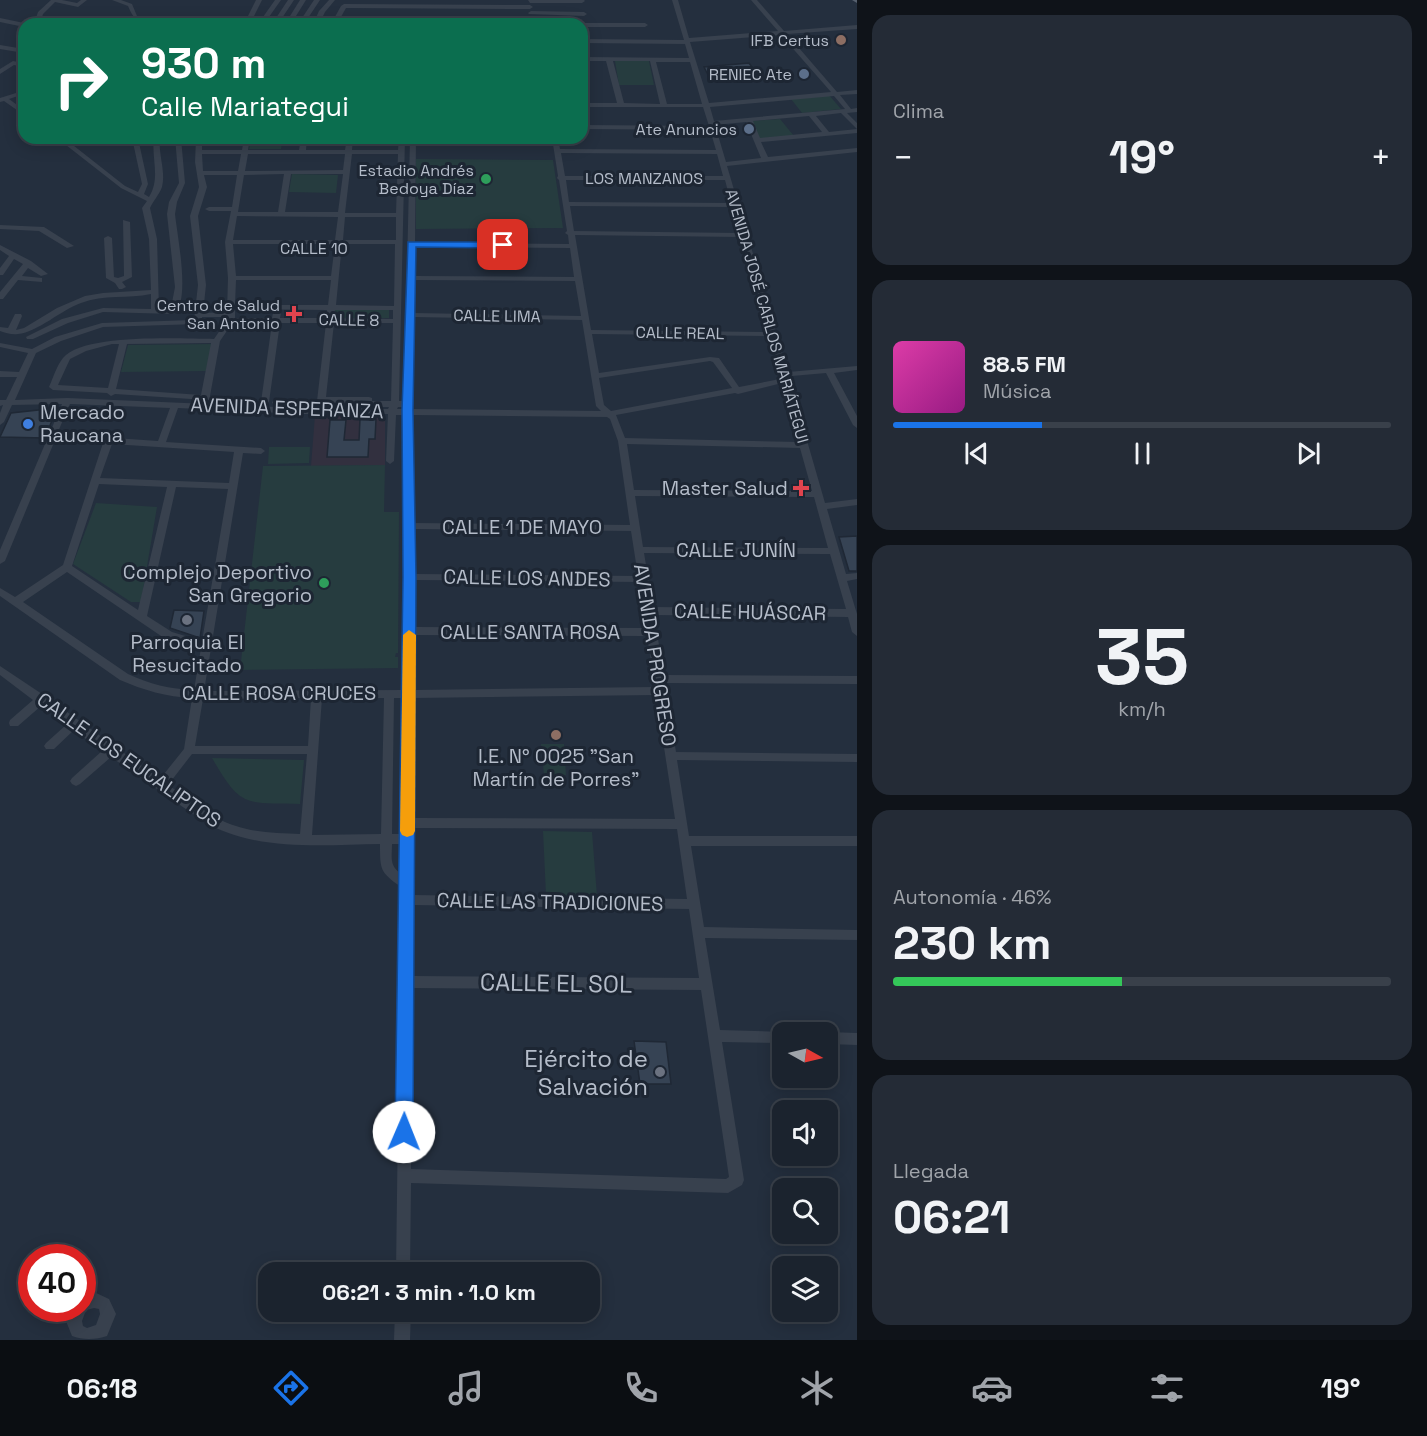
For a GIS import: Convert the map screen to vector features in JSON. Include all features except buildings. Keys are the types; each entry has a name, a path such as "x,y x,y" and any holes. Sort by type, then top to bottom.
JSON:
{"street":[{"path":"39,18 40,13 54,0 78,4 84,0"},
{"path":"115,0 134,4 137,18"},
{"path":"250,18 259,0"},
{"path":"265,18 278,0"},
{"path":"279,18 291,0"},
{"path":"292,18 303,0"},
{"path":"305,18 317,0"},
{"path":"319,18 332,0"},
{"path":"415,0 415,18"},
{"path":"450,0 450,8"},
{"path":"337,18 344,6 450,8 530,5 582,0 584,18"},
{"name":"AVENIDA JOSÉ CARLOS MARIÁTEGUI","path":"675,0 718,152 745,236 857,631"},
{"path":"753,0 850,111 856,132 758,140"},
{"path":"530,5 584,14"},
{"path":"643,17 648,41"},
{"path":"0,20 18,24"},
{"path":"588,25 645,25"},
{"path":"588,41 687,41 857,27"},
{"path":"0,47 18,50"},
{"path":"588,59 692,60"},
{"path":"609,59 621,106"},
{"path":"653,60 664,106"},
{"path":"0,72 12,63 18,64"},
{"path":"588,105 706,105 857,92"},
{"path":"6,98 18,108"},
{"path":"588,127 711,125 850,111"},
{"path":"811,114 835,152"},
{"path":"749,120 765,159"},
{"path":"789,137 803,155"},
{"path":"68,144 123,187 150,200"},
{"path":"136,144 145,184 140,195"},
{"path":"155,311 153,240 146,208 159,181 156,144"},
{"path":"30,337 65,321 103,310 174,310 179,287 171,214 173,202 182,183 179,144"},
{"path":"0,345 33,352 77,332 102,325 198,321 202,285 194,216 196,203 203,187 199,173 199,144"},
{"path":"205,398 216,341 232,313 230,245 233,212 246,144"},
{"path":"302,152 303,144"},
{"path":"321,402 349,144"},
{"path":"390,461 396,376 402,144"},
{"path":"403,1262 410,577 408,407 413,144"},
{"name":"AVENIDA PROGRESO","path":"404,1176 728,1186 737,1180 622,441 617,423 600,406 555,144"},
{"path":"723,164 857,150"},
{"path":"556,151 718,152"},
{"path":"198,152 402,152"},
{"path":"281,214 288,172"},
{"path":"199,173 346,172"},
{"name":"LOS MANZANOS","path":"560,178 728,178"},
{"path":"565,204 735,205"},
{"path":"209,209 281,214 399,214"},
{"path":"118,281 128,277 126,222"},
{"path":"0,227 41,229 69,246"},
{"path":"569,233 745,236"},
{"path":"108,238 110,278 118,281 125,292 124,295"},
{"path":"411,244 572,246"},
{"name":"CALLE 10","path":"230,245 398,245"},
{"path":"0,248 28,263 42,277 15,278"},
{"path":"0,257 11,254"},
{"path":"0,273 11,254"},
{"path":"0,297 28,263"},
{"path":"232,278 334,278"},
{"path":"411,278 577,279"},
{"path":"0,329 26,330 77,300 107,294 124,295 148,292"},
{"path":"200,315 278,307 396,308"},
{"path":"264,402 278,307"},
{"name":"CALLE 8","path":"232,313 277,319 396,321"},
{"name":"CALLE LIMA","path":"410,315 584,318"},
{"path":"11,331 18,316"},
{"path":"65,321 77,332"},
{"name":"CALLE REAL","path":"587,332 772,334"},
{"path":"216,341 99,344 67,358 53,387 111,393 264,402 321,402 389,399 396,376"},
{"path":"111,393 124,342"},
{"path":"0,422 4,403 33,352"},
{"path":"595,376 710,359 716,360 738,391"},
{"name":"AVENIDA ESPERANZA","path":"4,403 67,401 300,411 408,407 608,414 738,391 778,382 790,374 857,368"},
{"path":"829,370 857,425"},
{"path":"0,374 21,375"},
{"path":"0,561 54,437 67,401"},
{"path":"321,402 394,407"},
{"path":"161,444 175,405"},
{"path":"54,437 261,451"},
{"path":"15,602 68,567 108,441"},
{"path":"622,441 803,445"},
{"path":"160,786 189,750 238,449"},
{"path":"95,481 233,486"},
{"path":"142,616 172,484"},
{"path":"630,493 817,494"},
{"path":"821,507 857,502"},
{"name":"CALLE 1 DE MAYO","path":"409,526 636,528"},
{"name":"CALLE JUNÍN","path":"639,550 833,551"},
{"path":"68,567 168,635 206,646"},
{"path":"842,578 857,576"},
{"name":"CALLE LOS ANDES","path":"410,577 643,579"},
{"name":"CALLE ROSA CRUCES","path":"0,591 136,685 166,693 409,694 661,691"},
{"name":"CALLE HUÁSCAR","path":"648,610 851,613"},
{"name":"CALLE SANTA ROSA","path":"409,631 651,632"},
{"name":"CALLE LOS EUCALIPTOS","path":"0,670 160,786 221,825 238,832 306,838 407,839"},
{"path":"659,679 857,680"},
{"path":"306,838 316,694"},
{"path":"389,694 386,863 388,872 407,885"},
{"path":"14,723 41,699"},
{"path":"50,746 74,724"},
{"path":"76,781 110,750"},
{"path":"189,750 313,750"},
{"path":"670,756 857,758"},
{"path":"407,823 681,824"},
{"path":"684,841 857,841"},
{"name":"CALLE LAS TRADICIONES","path":"407,900 694,904"},
{"path":"699,932 857,935"},
{"name":"CALLE EL SOL","path":"406,982 707,984"},
{"path":"715,1036 772,1037"},
{"path":"838,1038 857,1039"},
{"path":"75,1322 77,1331 86,1338 102,1330 108,1314 107,1308 100,1301 96,1301"},
{"path":"402,1340 403,1322"}],"shaded area":[{"path":"315,415 385,415 385,465 311,466"}],"green space":[{"path":"615,61 649,61 654,85 619,85"},
{"path":"829,95 841,109 802,113 791,99"},
{"path":"780,119 794,136 759,139 751,121"},
{"path":"250,144 282,144 281,149 249,149"},
{"name":"Estadio Andrés Bedoya Díaz","path":"416,159 553,160 563,228 416,229"},
{"path":"292,174 338,175 336,193 289,192"},
{"path":"334,310 389,310 389,318 333,319"},
{"path":"212,344 206,371 121,372 128,345"},
{"path":"269,447 310,447 309,463 268,464"},
{"name":"Complejo Deportivo San Gregorio","path":"385,465 384,512 399,512 398,653 395,657 398,657 398,668 240,670 263,466"},
{"path":"96,503 157,507 141,602 131,602 73,564"},
{"path":"541,744 564,744 566,775 544,775"},
{"path":"212,758 304,760 300,804 256,802 246,799 230,786"},
{"path":"543,831 592,832 597,896 546,895"}],"slow traffic":[{"path":"407,831 409,635"}],"place":[{"name":"IFB Certus","path":"841,40"},
{"name":"RENIEC Ate","path":"804,74"},
{"name":"Ate Anuncios","path":"749,129"},
{"name":"Estadio Andrés Bedoya Díaz","path":"486,179"},
{"name":"Centro de Salud San Antonio","path":"294,314"},
{"name":"Mercado Raucana","path":"28,424"},
{"name":"Master Salud","path":"801,488"},
{"name":"Complejo Deportivo San Gregorio","path":"324,583"},
{"name":"Parroquia El Resucitado","path":"187,620"},
{"name":"I.E. N° 0025 \"San Martín de Porres\"","path":"556,735"},
{"name":"Ejército de Salvación","path":"660,1072"}],"route":[{"path":"404,1132 411,244 503,245"}]}
